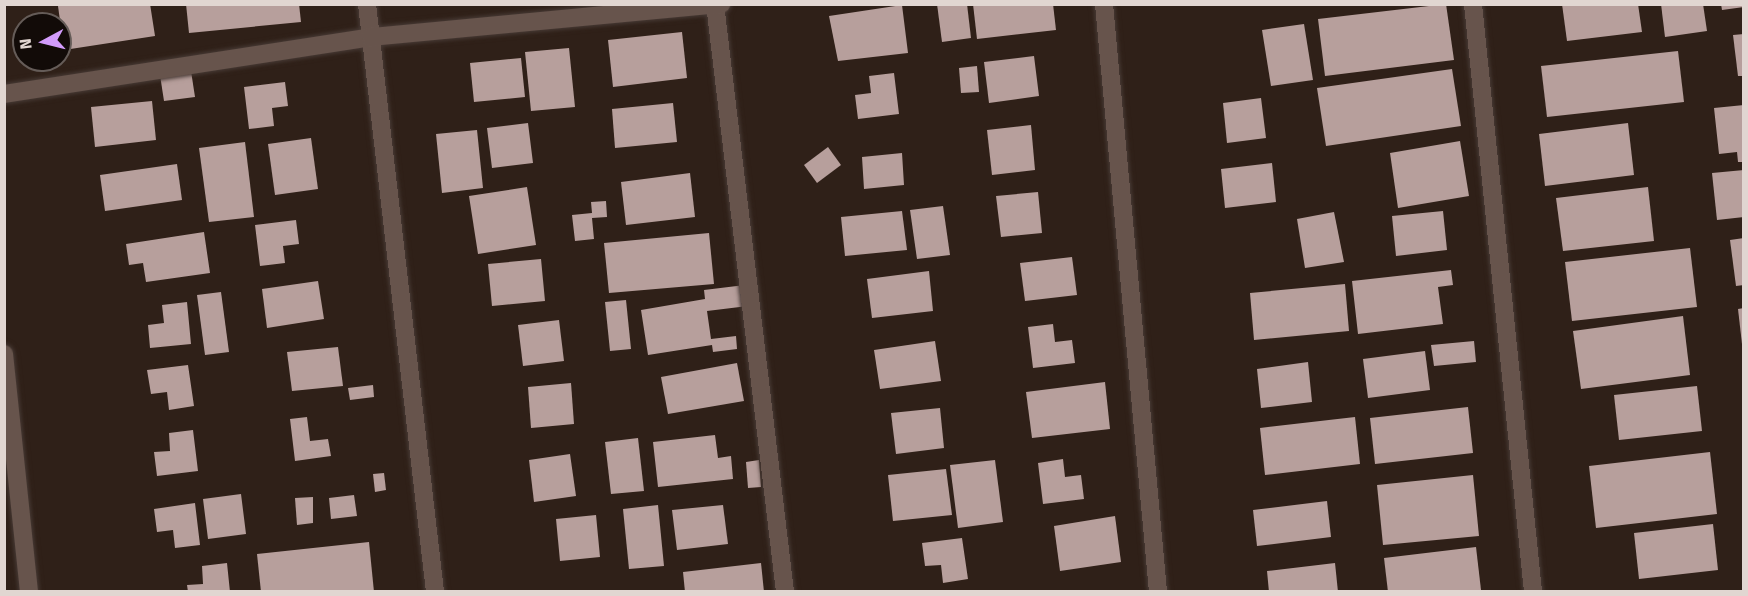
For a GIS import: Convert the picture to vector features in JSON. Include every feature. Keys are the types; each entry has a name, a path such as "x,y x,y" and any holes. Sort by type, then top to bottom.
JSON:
{"street":[{"path":"367,4 435,591"},
{"path":"4,94 371,37 721,4"},
{"path":"1104,4 1158,591"},
{"path":"1473,4 1533,591"},
{"path":"715,5 785,591"},
{"path":"4,354 29,591"}],"building":[{"path":"150,4 155,36 72,49 72,12 59,12 58,6"},
{"path":"186,4 299,4 301,22 189,33"},
{"path":"937,4 967,4 971,38 942,42"},
{"path":"973,4 1053,4 1056,30 977,39"},
{"path":"1446,4 1454,60 1325,76 1318,19"},
{"path":"1562,4 1638,4 1642,32 1567,41"},
{"path":"1661,4 1703,4 1707,31 1665,37"},
{"path":"1721,4 1744,4 1744,7 1722,10"},
{"path":"902,5 908,53 838,61 829,16"},
{"path":"1304,24 1313,80 1271,86 1262,30"},
{"path":"682,32 687,78 613,87 608,40"},
{"path":"1744,34 1744,76 1738,76 1733,35"},
{"path":"569,48 575,107 531,111 525,52"},
{"path":"1678,51 1684,102 1547,117 1541,66"},
{"path":"1034,56 1039,96 989,103 984,62"},
{"path":"521,58 525,97 474,102 470,63"},
{"path":"977,66 979,92 961,93 959,68"},
{"path":"1452,69 1461,126 1326,146 1317,88"},
{"path":"191,71 195,97 164,101 160,75"},
{"path":"894,73 899,114 858,119 855,95 871,93 869,76"},
{"path":"285,82 288,106 272,108 274,126 249,129 244,87"},
{"path":"1261,98 1266,138 1227,143 1223,103"},
{"path":"152,101 156,140 95,147 91,107"},
{"path":"673,103 677,142 615,148 612,109"},
{"path":"1744,105 1744,162 1738,162 1737,152 1719,154 1714,108"},
{"path":"528,123 533,163 492,168 487,128"},
{"path":"1628,123 1634,175 1545,186 1539,134"},
{"path":"1031,125 1035,170 992,175 987,130"},
{"path":"477,130 483,188 442,193 436,134"},
{"path":"311,138 318,189 275,195 268,144"},
{"path":"1460,141 1469,196 1398,208 1390,153"},
{"path":"245,142 254,217 209,222 199,148"},
{"path":"828,147 841,165 817,183 804,165"},
{"path":"902,153 904,185 864,189 862,157"},
{"path":"1272,163 1276,202 1225,208 1221,169"},
{"path":"177,164 182,200 105,211 100,175"},
{"path":"1744,170 1744,217 1717,220 1712,173"},
{"path":"690,173 695,217 626,225 621,182"},
{"path":"527,187 536,245 478,254 469,196"},
{"path":"1648,187 1654,241 1563,251 1556,198"},
{"path":"1038,192 1042,233 1001,237 996,196"},
{"path":"606,201 607,217 592,218 594,239 575,241 572,215 592,213 591,202"},
{"path":"943,206 950,255 917,259 910,210"},
{"path":"902,211 907,250 845,256 841,217"},
{"path":"1443,211 1447,250 1396,256 1392,216"},
{"path":"1334,212 1344,262 1305,268 1297,219"},
{"path":"296,220 299,244 283,246 285,263 260,266 255,225"},
{"path":"204,232 210,273 146,282 143,263 129,265 126,244"},
{"path":"709,233 714,284 609,293 604,243"},
{"path":"1744,238 1744,285 1736,286 1730,240"},
{"path":"1690,248 1697,307 1572,321 1565,262"},
{"path":"1072,257 1077,295 1025,301 1020,263"},
{"path":"541,259 545,301 492,306 488,264"},
{"path":"1451,270 1453,285 1438,287 1443,324 1358,334 1352,281"},
{"path":"929,271 933,311 872,318 867,279"},
{"path":"318,281 324,319 267,328 262,289"},
{"path":"1345,284 1349,331 1254,340 1250,293"},
{"path":"745,285 748,306 707,311 711,339 736,336 737,349 713,352 712,345 648,355 641,310 705,299 704,290"},
{"path":"221,292 229,352 205,355 197,295"},
{"path":"626,300 631,349 610,351 605,302"},
{"path":"187,302 191,344 150,348 148,325 164,323 162,305"},
{"path":"1744,308 1744,344 1742,344 1738,309"},
{"path":"1683,316 1690,375 1581,389 1573,331"},
{"path":"559,320 564,361 523,366 518,325"},
{"path":"1053,324 1055,342 1072,340 1075,363 1033,368 1028,327"},
{"path":"935,341 941,381 880,389 874,350"},
{"path":"1474,341 1476,362 1434,366 1431,345"},
{"path":"338,347 343,386 292,391 287,352"},
{"path":"1425,351 1430,390 1368,398 1363,359"},
{"path":"1308,362 1312,402 1261,408 1257,369"},
{"path":"737,363 744,401 668,414 661,377"},
{"path":"188,365 194,406 169,410 167,392 151,394 147,370"},
{"path":"1105,382 1110,429 1032,438 1026,392"},
{"path":"571,383 574,424 531,428 528,387"},
{"path":"373,385 374,397 350,400 348,388"},
{"path":"1697,386 1702,431 1619,440 1614,395"},
{"path":"1468,407 1473,453 1375,464 1370,418"},
{"path":"940,408 944,448 896,454 891,413"},
{"path":"307,417 310,441 328,439 331,456 295,461 290,419"},
{"path":"1355,417 1360,464 1265,475 1260,428"},
{"path":"193,430 198,471 157,476 154,452 170,451 169,433"},
{"path":"715,435 718,458 731,456 733,479 658,487 653,442"},
{"path":"638,438 644,491 611,494 605,442"},
{"path":"1710,452 1717,514 1596,528 1589,466"},
{"path":"570,454 576,496 534,502 529,460"},
{"path":"1063,459 1065,477 1081,475 1084,499 1043,504 1038,463"},
{"path":"759,460 761,487 748,488 746,462"},
{"path":"995,460 1003,522 958,528 950,465"},
{"path":"946,469 952,515 893,521 888,475"},
{"path":"384,473 386,490 375,492 373,474"},
{"path":"1473,475 1479,536 1383,545 1377,485"},
{"path":"241,494 246,534 208,539 203,499"},
{"path":"354,495 357,516 331,519 329,498"},
{"path":"313,497 313,523 297,525 295,498"},
{"path":"1327,501 1331,537 1257,546 1253,510"},
{"path":"195,503 200,545 175,548 173,530 157,532 154,509"},
{"path":"658,505 664,566 629,569 623,509"},
{"path":"723,505 728,544 677,550 672,510"},
{"path":"596,515 600,557 560,561 556,519"},
{"path":"1115,516 1121,562 1060,571 1054,526"},
{"path":"1713,524 1718,570 1639,579 1634,533"},
{"path":"962,538 968,579 943,583 941,565 925,566 922,543"},
{"path":"369,542 374,592 261,592 257,554"},
{"path":"1476,547 1481,590 1388,592 1384,558"},
{"path":"227,563 230,592 188,592 187,585 203,584 202,566"},
{"path":"761,563 764,592 685,592 683,572"},
{"path":"1335,563 1338,592 1269,592 1267,571"}]}
